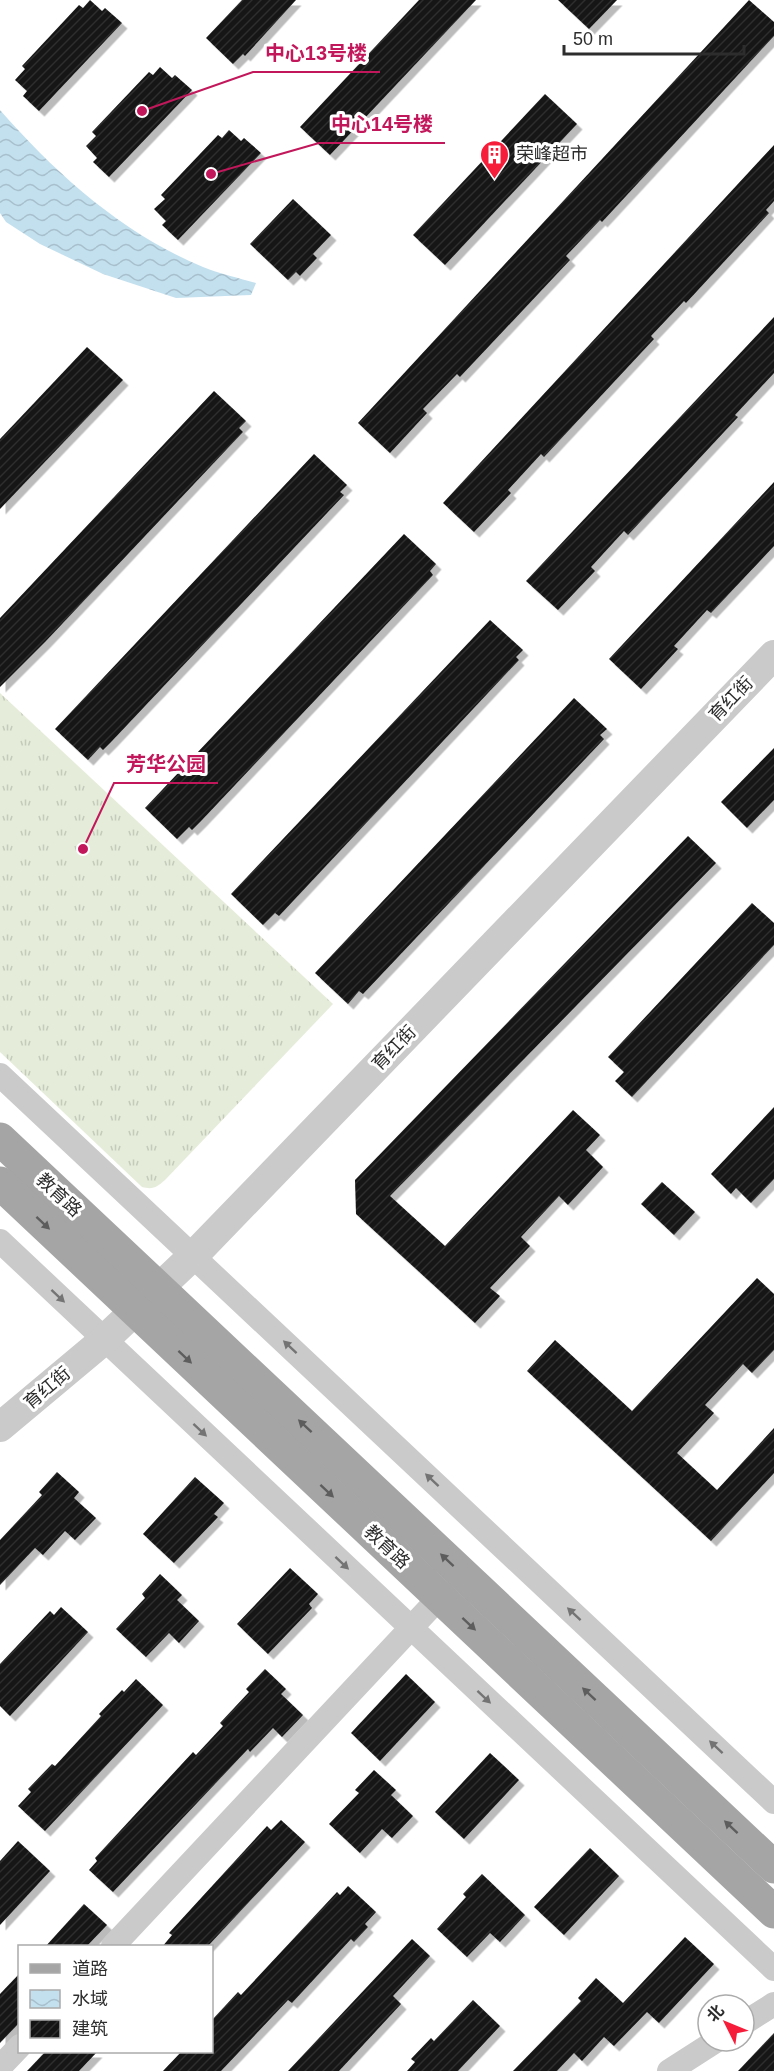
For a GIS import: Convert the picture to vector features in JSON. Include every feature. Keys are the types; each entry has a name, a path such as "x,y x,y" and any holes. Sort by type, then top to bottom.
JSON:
{"main road":[{"name":"教育路","path":"0,1139 774,1867"},
{"name":"教育路","path":"0,1183 774,1912"}],"street":[{"name":"育红街","path":"0,1427 104,1340 159,1288 774,655"},
{"path":"0,1075 774,1802"},
{"path":"0,1242 774,1969"},
{"path":"115,1945 440,1597"},
{"path":"756,2015 774,2004"},
{"path":"0,2067 18,2048"},
{"path":"669,2071 697,2053"}],"green space":[{"path":"0,693 333,1004 165,1180 155,1187 142,1187 0,1052"}],"water":[{"path":"0,110 44,157 118,220 145,238 203,267 256,283 251,295 176,298 103,274 40,244 6,222 0,213"}],"building":[{"path":"90,0 102,11 105,8 122,23 39,111 23,96 27,91 15,80 25,69 22,66 79,5 83,8"},
{"path":"242,0 296,0 245,56 243,54 233,64 206,38"},
{"path":"419,0 476,0 330,155 300,127"},
{"path":"558,0 617,0 589,29"},
{"path":"749,0 774,22 774,36 602,222 600,220 566,256 570,260 460,377 457,374 423,409 427,413 390,453 358,423"},
{"path":"160,67 172,78 175,75 192,90 109,177 93,162 97,158 86,146 96,136 92,132 149,72 153,75"},
{"name":"荣峰超市","path":"545,94 577,124 445,265 413,235"},
{"path":"229,130 241,141 244,138 261,153 178,240 162,225 166,221 154,209 165,199 161,195 218,135 222,138"},
{"path":"774,145 774,201 766,210 769,213 686,303 684,301 651,336 654,339 544,457 541,454 508,490 511,493 474,532 443,503"},
{"path":"293,199 331,235 313,254 317,258 300,276 296,272 288,280 250,244"},
{"path":"774,317 774,373 735,415 738,417 628,535 624,531 591,567 595,571 558,610 526,581"},
{"path":"87,347 123,380 0,509 0,439"},
{"path":"214,391 246,421 239,428 243,432 0,687 0,618"},
{"path":"314,454 347,485 340,492 344,495 112,741 103,750 100,747 88,760 55,729"},
{"path":"774,482 774,546 711,613 707,610 674,646 678,649 641,689 609,659"},
{"path":"404,534 436,564 430,571 433,575 202,820 192,830 189,827 177,839 145,808"},
{"path":"490,620 523,650 516,657 519,660 279,916 275,913 263,925 231,894"},
{"path":"574,698 607,729 600,735 604,739 363,994 359,991 348,1004 315,973"},
{"path":"774,748 774,800 747,828 721,802"},
{"path":"688,836 716,863 390,1196 445,1246 573,1110 600,1135 586,1150 603,1167 568,1205 559,1196 521,1237 530,1246 490,1288 500,1296 475,1323 356,1214 355,1180"},
{"path":"752,903 774,923 774,945 632,1097 615,1081 624,1072 608,1057"},
{"path":"774,1107 774,1179 751,1203 736,1188 731,1194 711,1174"},
{"path":"662,1182 695,1212 674,1235 641,1204"},
{"path":"757,1278 774,1294 774,1350 752,1373 743,1364 705,1405 714,1413 677,1453 717,1490 774,1428 774,1473 711,1541 527,1371 555,1340 632,1411"},
{"path":"57,1472 79,1492 74,1498 96,1518 75,1540 65,1531 43,1555 35,1548 0,1585 0,1540 42,1495 39,1492"},
{"path":"195,1477 224,1503 214,1514 218,1517 174,1563 143,1534"},
{"path":"290,1568 318,1594 309,1604 312,1608 268,1654 237,1624"},
{"path":"160,1574 182,1595 177,1600 199,1621 179,1643 169,1633 146,1657 116,1629 145,1598 142,1594"},
{"path":"61,1607 88,1632 10,1716 0,1706 0,1664 50,1611 54,1615"},
{"path":"265,1669 286,1689 281,1694 303,1715 282,1737 273,1728 250,1752 248,1749 113,1892 89,1870 97,1861 95,1858 193,1752 196,1755 223,1726 220,1723 249,1692 246,1689"},
{"path":"406,1674 435,1702 380,1761 351,1733"},
{"path":"136,1679 163,1705 45,1831 18,1806 31,1792 28,1789 52,1764 55,1766 101,1716 99,1714"},
{"path":"490,1753 519,1780 464,1839 435,1812"},
{"path":"374,1770 396,1790 391,1795 413,1816 392,1838 382,1829 360,1853 329,1824 359,1793 355,1790"},
{"path":"281,1820 305,1842 209,1945 164,1945 172,1935 169,1933 267,1826 271,1830"},
{"path":"18,1841 50,1871 0,1925 0,1861"},
{"path":"590,1848 619,1876 564,1935 534,1907"},
{"path":"482,1874 525,1915 500,1942 490,1933 467,1957 437,1929 466,1897 463,1894"},
{"path":"348,1886 376,1912 365,1924 368,1927 354,1942 351,1939 292,2003 288,2000 221,2071 163,2071 180,2053 213,2053 213,2019 238,1992 241,1995 337,1892 340,1895"},
{"path":"84,1904 107,1925 88,1945 47,1945"},
{"path":"685,1937 714,1964 659,2023 647,2012 614,2046 604,2037 582,2061 574,2053 557,2071 513,2071 581,2001 578,1998 596,1978 623,2003"},
{"path":"412,1939 430,1956 393,1996 401,2004 339,2071 288,2071"},
{"path":"18,1975 18,2024 0,2043 0,1994"},
{"path":"473,2000 500,2026 458,2071 407,2071 415,2062 411,2059 431,2038 434,2041"},
{"path":"774,2033 774,2071 738,2071 756,2053"},
{"path":"44,2053 96,2053 79,2071 27,2071"}],"place":[{"name":"中心13号楼","path":"142,111"},
{"name":"中心14号楼","path":"211,174"},
{"name":"荣峰超市","path":"495,180"},
{"name":"芳华公园","path":"83,849"}]}
